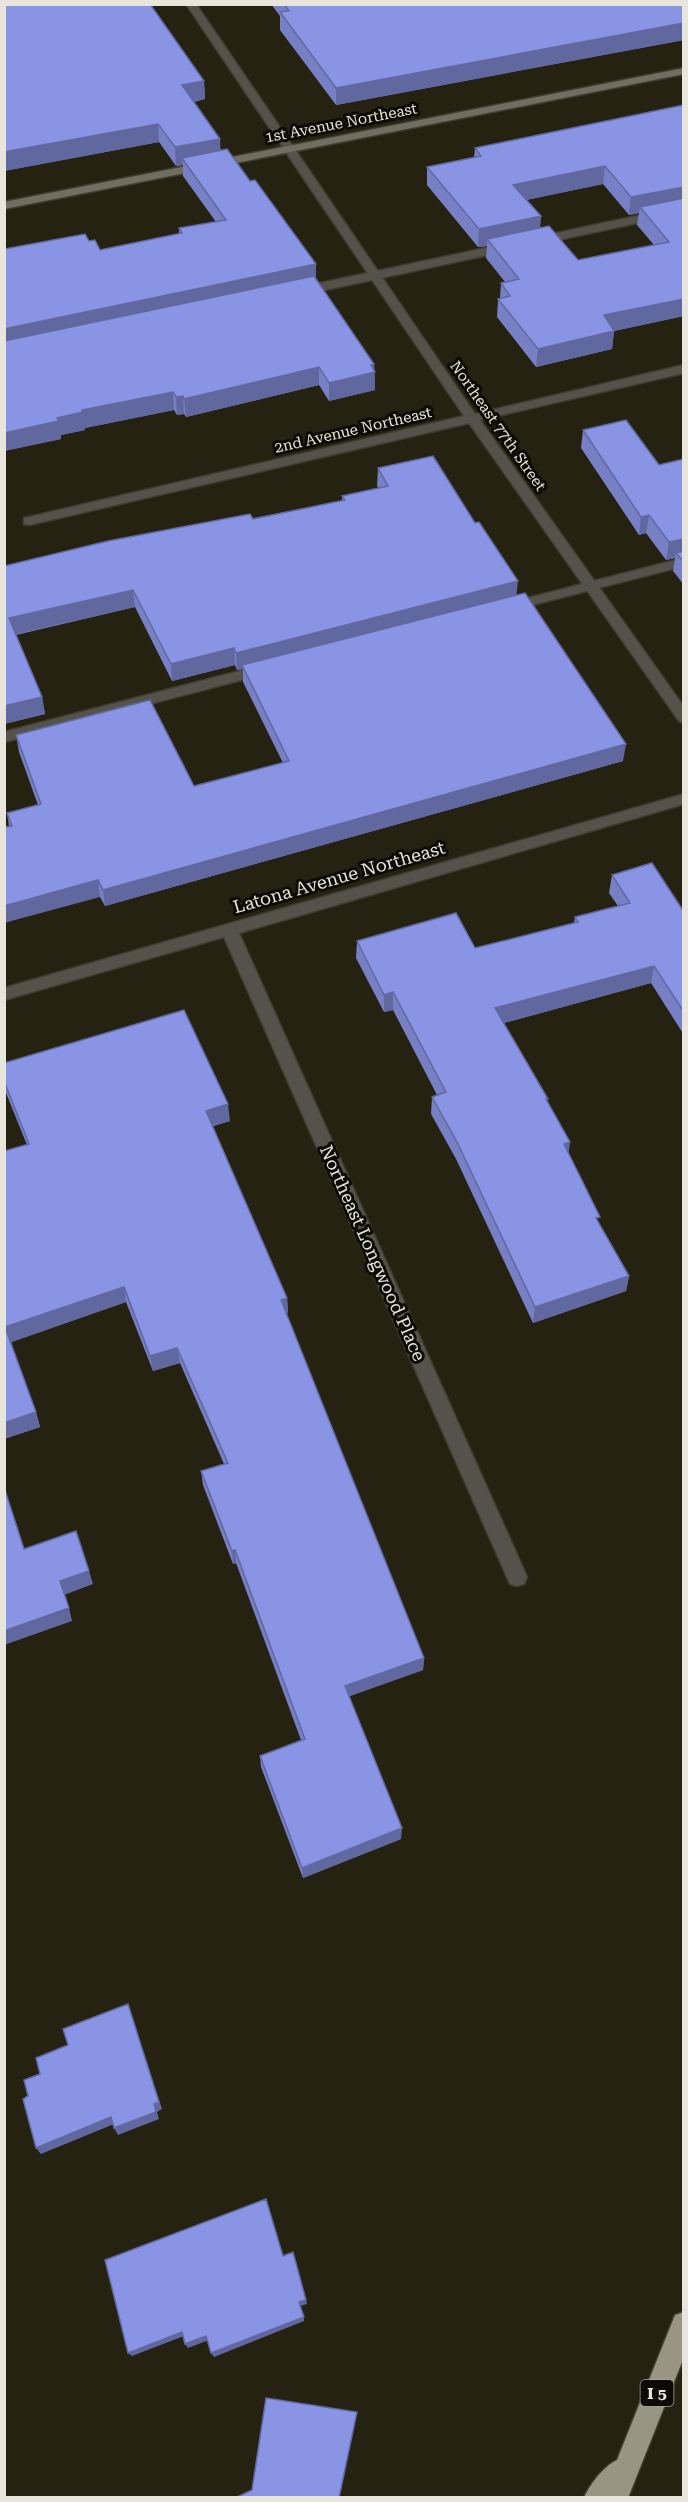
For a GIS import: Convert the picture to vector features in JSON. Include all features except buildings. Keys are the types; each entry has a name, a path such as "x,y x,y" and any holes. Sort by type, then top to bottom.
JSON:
{"highway":[{"name":"I 5","path":"615,2498 684,2324"},
{"path":"597,2498 630,2462"}],"street":[{"name":"Northeast 77th Street","path":"191,4 291,148 472,419 684,718"},
{"name":"1st Avenue Northeast","path":"4,206 684,71"},
{"path":"284,294 684,209"},
{"name":"2nd Avenue Northeast","path":"29,521 684,369"},
{"path":"493,611 684,562"},
{"path":"4,737 287,664"},
{"name":"Latona Avenue Northeast","path":"4,993 684,799"},
{"name":"Northeast Longwood Place","path":"229,929 517,1576"}]}
